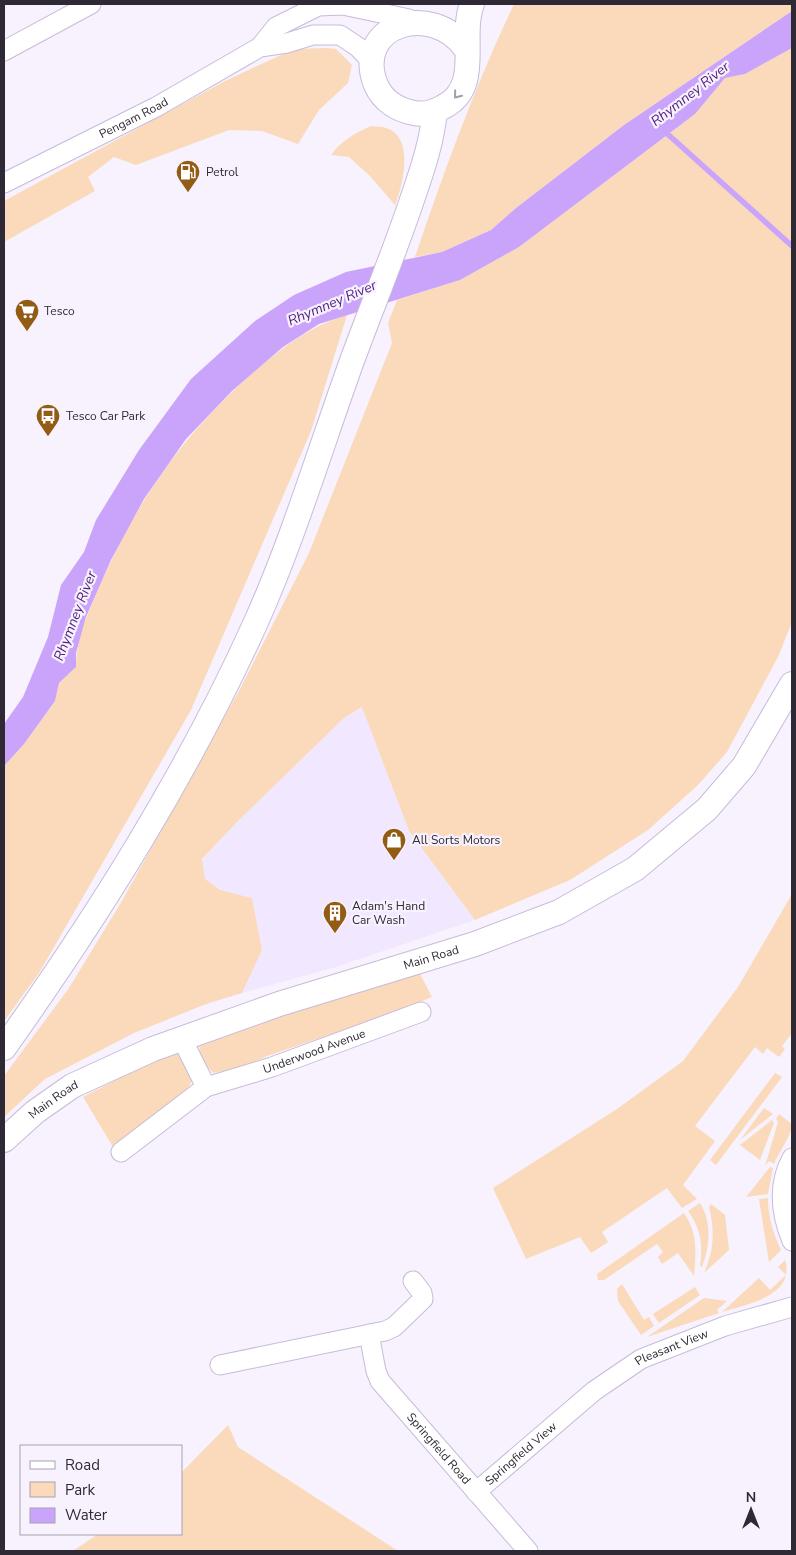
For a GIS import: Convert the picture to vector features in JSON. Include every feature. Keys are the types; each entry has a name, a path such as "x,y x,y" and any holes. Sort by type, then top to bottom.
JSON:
{"main road":[{"path":"466,50 459,36 435,19 421,13 392,26 381,36 374,49 372,62 373,76 378,89 388,102 402,110 419,114 435,111 449,104 463,87 469,65 466,50 466,24 472,4"},
{"path":"4,1048 94,917 146,832 201,731 256,622 289,539 354,357 401,235 432,141 435,111"},
{"name":"Main Road","path":"4,1140 35,1112 72,1086 153,1049 279,1004 476,944 559,912 635,869 707,809 744,766 792,684"}],"street":[{"path":"4,51 91,4"},
{"name":"Pengam Road","path":"4,183 156,107 260,47 276,27 304,8 343,5 421,13"},
{"path":"304,8 311,24 323,35"},
{"name":"Pengam Road","path":"260,47 287,43 313,35 340,35 358,47 372,62"},
{"name":"Underwood Avenue","path":"121,1152 206,1087 272,1067 421,1012"},
{"path":"182,1039 206,1087"},
{"path":"792,1158 784,1179 782,1201 784,1221 792,1241"},
{"path":"220,1365 369,1334 394,1327 419,1305 423,1299 422,1293 413,1281"},
{"name":"Pleasant View","path":"564,1415 594,1391 641,1359 725,1326 792,1307"},
{"name":"Springfield Road","path":"369,1334 380,1381 528,1551"},
{"name":"Springfield View","path":"476,1492 564,1415"}],"shaded area":[{"path":"363,707 409,831 475,920 336,967 242,993 262,950 252,898 220,890 205,879 202,860 238,821 344,718"}],"green space":[{"path":"514,4 792,4 792,11 624,125 516,208 491,230 442,252 415,257 461,129 486,66"},
{"path":"792,48 792,622 778,657 727,752 698,785 648,830 570,880 475,920 409,831 362,707 344,718 238,821 202,859 205,879 220,890 252,898 262,950 242,993 206,1004 134,1033 45,1079 4,1117 4,1076 69,988 119,906 240,689 309,553 392,343 388,323 397,300 460,280 519,247 695,114 725,78 745,74"},
{"path":"294,49 336,49 352,65 348,83 319,110 298,144 262,131 229,130 136,165 114,157 88,177 95,191 4,242 4,201 225,81"},
{"path":"371,126 386,128 395,133 401,141 404,151 403,174 395,205 370,176 349,157 331,155 349,138"},
{"path":"347,315 311,431 191,710 39,973 4,1021 4,766 24,744 55,701 59,683 76,667 81,634 102,581 131,522 166,468 207,418 254,372 298,338 320,326"},
{"path":"792,894 792,1033 782,1046 785,1049 779,1057 767,1048 763,1054 755,1047 695,1126 715,1141 683,1185 697,1199 682,1208 667,1188 602,1232 608,1242 591,1253 580,1237 526,1259 493,1188 617,1109 683,1061 738,987"},
{"path":"419,972 432,997 385,1016 267,1056 242,1067 213,1073 201,1060 199,1045 210,1038"},
{"path":"175,1052 189,1065 193,1074 191,1083 186,1091 167,1108 113,1147 83,1097 151,1062"},
{"path":"775,1073 782,1077 716,1165 710,1160"},
{"path":"764,1108 773,1114 740,1140"},
{"path":"779,1114 792,1124 791,1128 788,1138 774,1164 769,1161 765,1166 778,1122 776,1119"},
{"path":"772,1120 774,1123 760,1160 740,1145"},
{"path":"770,1167 773,1168 768,1194 746,1197"},
{"path":"768,1198 771,1225 781,1250 769,1262 759,1199"},
{"path":"700,1203 704,1210 709,1234 707,1251 702,1267 700,1266 700,1237 696,1224 688,1211"},
{"path":"711,1204 725,1215 729,1250 704,1273 712,1249 712,1224 709,1207"},
{"path":"684,1213 694,1236 694,1276 678,1253 662,1264 658,1257 663,1252 657,1244 604,1280 598,1280 597,1274"},
{"path":"785,1260 786,1272 786,1275 778,1267"},
{"path":"785,1276 783,1282 776,1290 766,1297 722,1312 759,1278 770,1290"},
{"path":"622,1284 644,1320 649,1317 654,1326 641,1335 618,1301 617,1289"},
{"path":"695,1287 700,1295 659,1323 653,1314"},
{"path":"704,1298 727,1301 717,1310 719,1313 647,1337"},
{"path":"228,1425 238,1447 398,1551 73,1551 97,1535 182,1535 182,1472"}],"water":[{"name":"Rhymney River","path":"792,11 792,48 745,74 725,78 695,114 519,247 460,280 319,324 283,347 232,391 186,439 144,499 111,560 86,617 76,653 76,667 59,683 55,701 24,744 4,766 4,724 23,697 48,637 61,585 84,552 96,520 139,450 191,379 255,321 294,295 346,272 442,252 491,230 516,208 624,125"}],"waterway":[{"name":"Rhymney River","path":"662,129 792,246"}],"place":[{"name":"Petrol","path":"188,193"},
{"name":"Tesco","path":"27,332"},
{"name":"Tesco Car Park","path":"48,437"},
{"name":"All Sorts Motors","path":"394,861"},
{"name":"Adam's Hand Car Wash","path":"335,934"}]}
